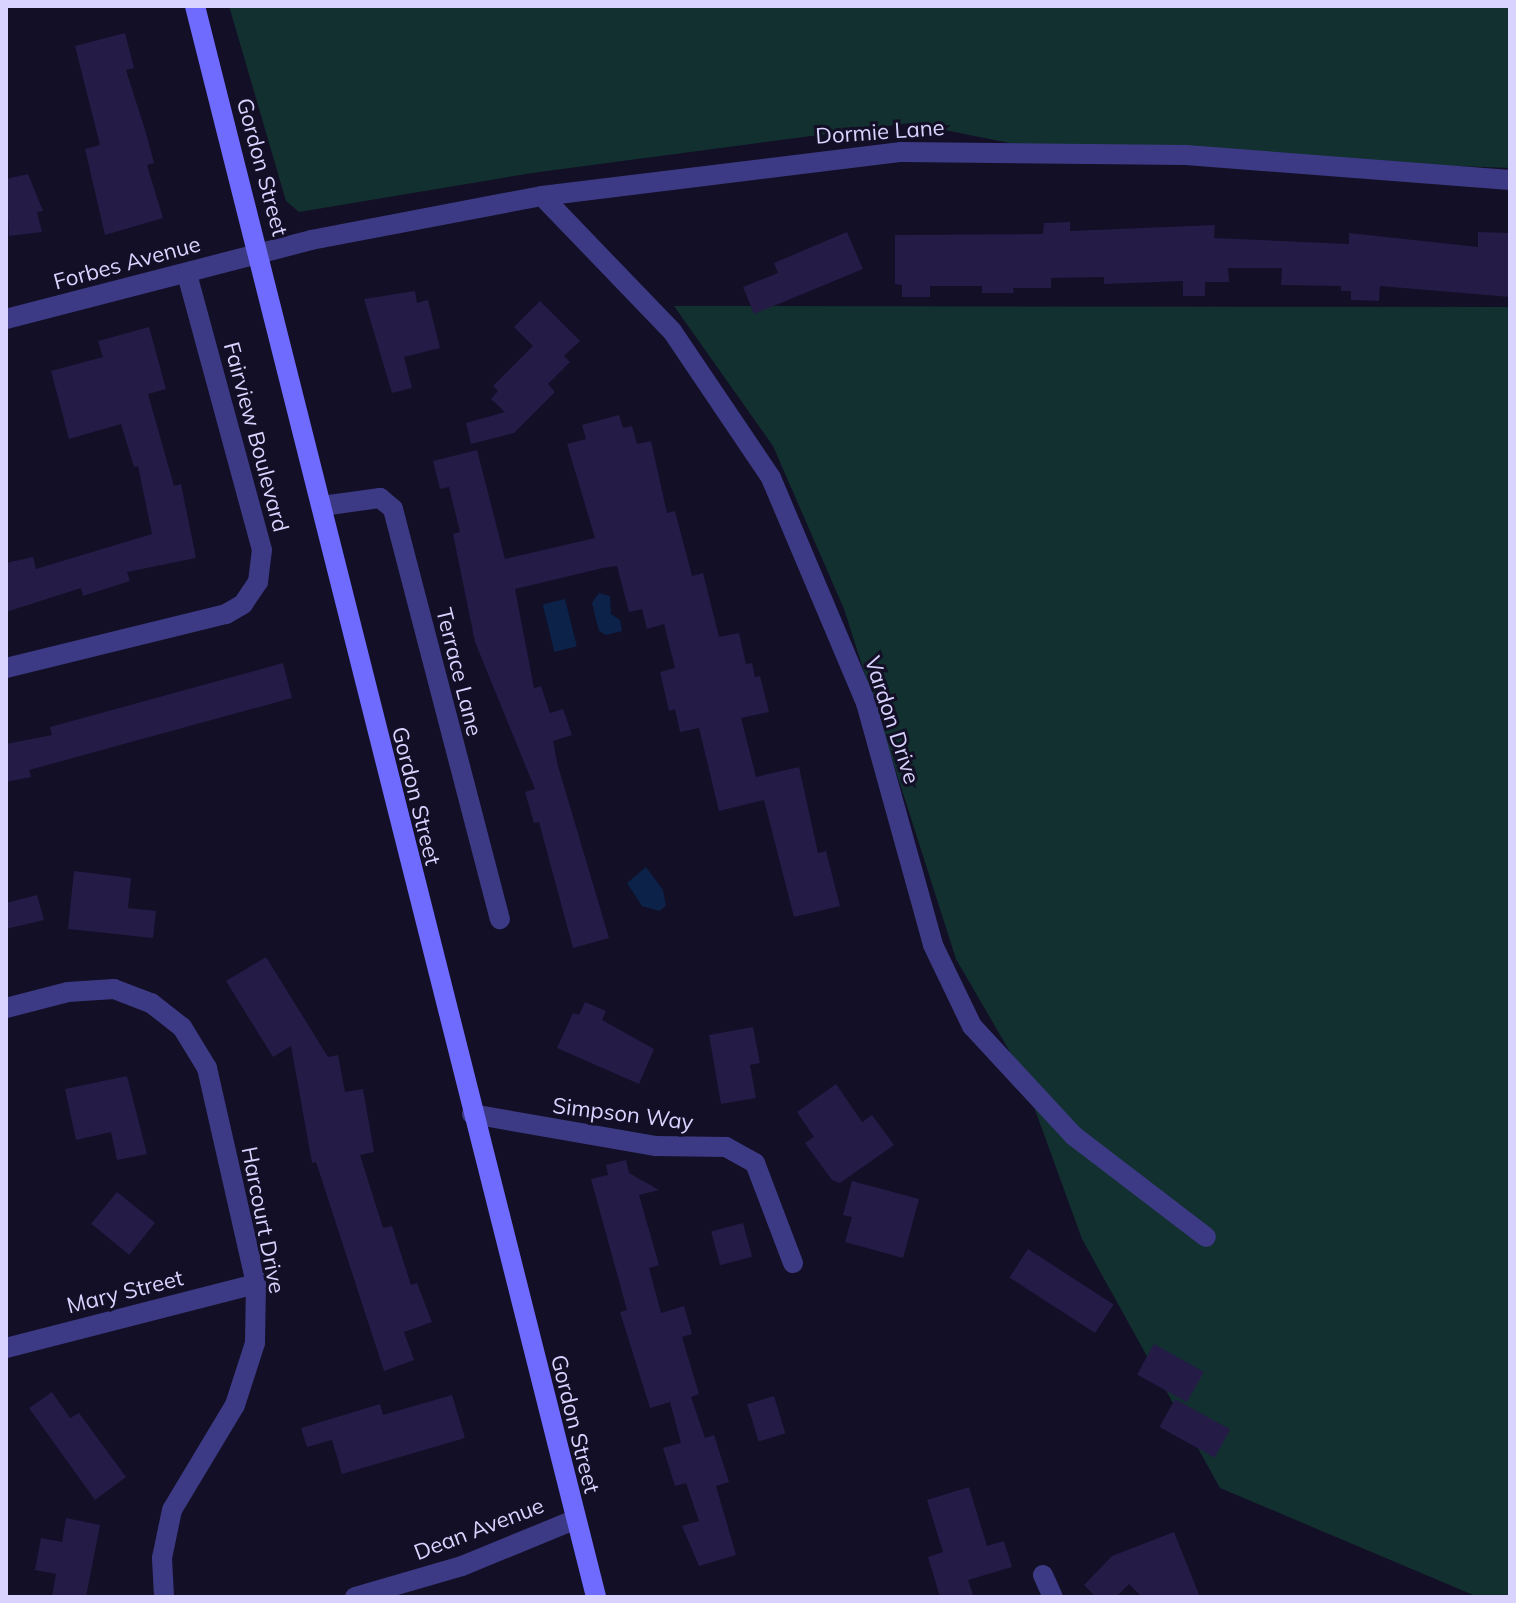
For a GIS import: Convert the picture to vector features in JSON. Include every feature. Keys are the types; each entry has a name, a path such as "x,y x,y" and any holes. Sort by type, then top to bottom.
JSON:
{"main road":[{"name":"Gordon Street","path":"195,6 260,254 574,1520 596,1597"}],"street":[{"name":"Dormie Lane","path":"260,254 542,196 775,165 959,151 1186,155 1510,180"},
{"name":"Vardon Drive","path":"542,196 672,331 771,478 866,703 933,945 972,1026 1074,1136 1206,1237"},
{"name":"Forbes Avenue","path":"6,319 260,254"},
{"name":"Fairview Boulevard","path":"6,668 226,614 243,604 258,582 262,550 187,273"},
{"name":"Terrace Lane","path":"322,506 380,498 393,509 500,919"},
{"name":"Harcourt Drive","path":"6,1008 68,992 114,989 151,1003 182,1027 207,1068 256,1284 255,1343 235,1405 172,1510 162,1558 164,1597"},
{"name":"Simpson Way","path":"472,1114 656,1146 726,1147 755,1163 793,1263"},
{"name":"Mary Street","path":"6,1348 256,1284"},
{"name":"Dean Avenue","path":"355,1597 462,1566 574,1520"},
{"path":"1043,1575 1053,1597"}],"green space":[{"path":"229,6 1510,6 1510,168 1049,151 910,123 532,173 299,212 286,201"},
{"path":"674,306 1510,307 1510,1597 1478,1597 1220,1488 1082,1239 1021,1071 956,959 844,609 773,446"}],"water":[{"path":"599,593 610,596 611,614 620,620 622,631 606,635 599,631 592,603"},
{"path":"565,599 577,647 555,652 543,605"},
{"path":"646,867 663,890 666,906 659,911 642,906 627,883"}],"building":[{"path":"125,33 134,68 126,70 154,163 147,165 163,218 105,235 85,149 100,145 75,46"},
{"path":"28,174 43,211 37,212 42,232 9,236 6,179"},
{"path":"1070,222 1070,231 1215,225 1214,238 1349,244 1349,233 1478,247 1478,232 1510,233 1510,297 1380,286 1379,301 1351,300 1351,291 1341,291 1341,286 1281,285 1282,268 1228,268 1229,282 1205,282 1205,296 1183,296 1183,281 1104,284 1104,277 1051,278 1051,288 1013,288 1014,293 982,293 982,286 930,286 930,297 902,297 902,285 895,284 895,235 1043,234 1044,223"},
{"path":"847,232 863,269 754,314 743,287 778,273 774,263"},
{"path":"415,291 417,303 428,300 440,348 404,357 412,388 392,393 364,299"},
{"path":"540,301 580,341 564,356 570,362 548,384 555,392 514,433 471,444 466,423 505,412 491,399 498,391 493,386 533,346 514,327"},
{"path":"149,327 166,389 148,394 174,486 181,484 196,558 127,572 130,581 83,596 81,588 6,612 6,563 33,557 36,569 152,534 138,466 134,467 121,424 69,439 51,371 103,357 98,341"},
{"path":"619,415 623,428 632,426 637,444 651,441 667,513 675,511 692,576 703,573 719,637 739,633 746,664 752,663 755,677 760,676 769,712 741,718 756,777 799,767 818,853 826,851 840,906 794,917 764,800 719,811 699,728 680,732 675,709 669,711 660,672 675,668 664,624 647,629 642,609 629,612 617,566 603,568 515,589 534,688 541,686 550,713 563,709 572,735 553,741 609,938 573,948 539,822 534,823 525,792 535,789 475,642 453,534 460,532 449,487 440,489 433,461 477,450 505,559 595,538 567,444 586,439 582,425"},
{"path":"283,663 292,698 29,770 31,777 6,782 6,744 52,735 50,727"},
{"path":"74,871 131,878 128,908 156,911 153,938 68,929"},
{"path":"37,895 44,920 6,929 6,903"},
{"path":"266,957 328,1057 338,1055 345,1092 363,1089 374,1152 360,1155 383,1228 392,1226 411,1285 417,1283 432,1322 404,1332 414,1360 384,1371 316,1162 312,1163 291,1046 273,1057 226,981"},
{"path":"585,1002 606,1011 602,1020 654,1049 639,1084 557,1048 573,1013 579,1015"},
{"path":"753,1027 760,1063 750,1065 756,1098 721,1104 709,1035"},
{"path":"127,1076 147,1154 117,1160 111,1132 76,1140 65,1089"},
{"path":"836,1084 862,1122 872,1115 894,1145 840,1183 832,1180 805,1143 814,1137 797,1112"},
{"path":"626,1160 629,1173 659,1190 639,1195 659,1265 649,1268 661,1313 684,1306 692,1334 682,1337 699,1394 691,1397 705,1438 714,1435 729,1482 716,1486 736,1555 699,1566 682,1526 699,1521 686,1483 675,1486 663,1448 681,1443 670,1402 650,1408 620,1312 627,1310 591,1179 608,1175 606,1165"},
{"path":"852,1181 919,1199 903,1258 845,1242 852,1217 843,1215"},
{"path":"117,1192 155,1223 129,1255 91,1224"},
{"path":"743,1223 752,1257 720,1265 711,1232"},
{"path":"1028,1249 1114,1305 1095,1333 1009,1278"},
{"path":"1154,1344 1204,1372 1187,1402 1137,1375"},
{"path":"52,1392 70,1418 79,1413 126,1477 95,1500 29,1408"},
{"path":"452,1395 465,1438 342,1474 332,1440 307,1447 301,1428 380,1404 383,1415"},
{"path":"774,1396 785,1433 759,1441 747,1404"},
{"path":"1175,1399 1230,1430 1215,1458 1159,1427"},
{"path":"969,1487 987,1546 1004,1541 1012,1567 968,1580 974,1597 940,1597 928,1557 943,1552 927,1500"},
{"path":"66,1518 100,1525 86,1597 52,1597 56,1574 35,1570 41,1538 62,1542"},
{"path":"1174,1532 1200,1597 1142,1597 1129,1584 1116,1597 1096,1597 1084,1585 1112,1556"}]}
